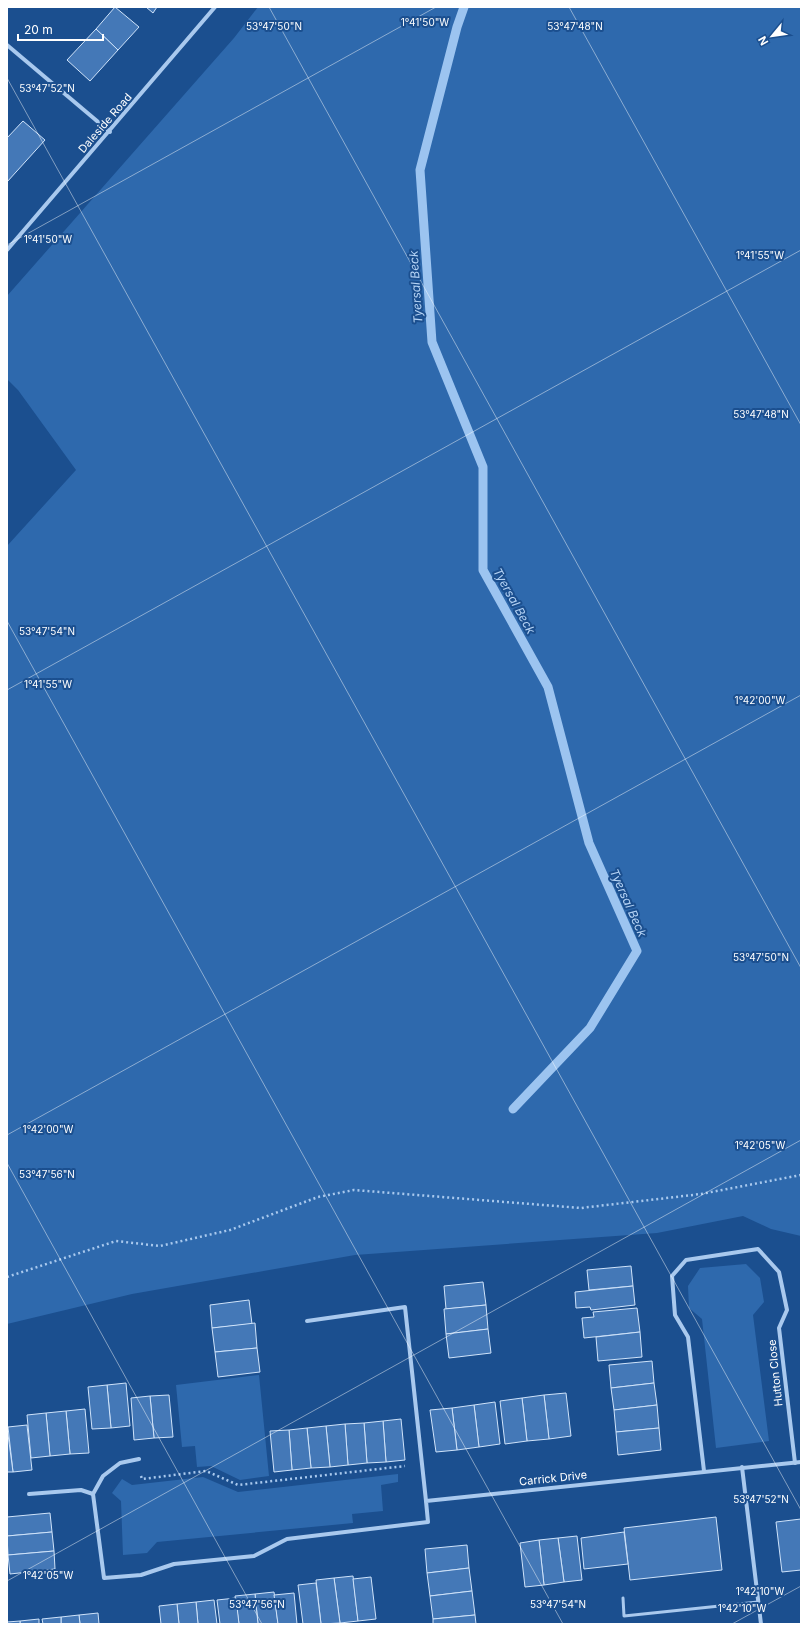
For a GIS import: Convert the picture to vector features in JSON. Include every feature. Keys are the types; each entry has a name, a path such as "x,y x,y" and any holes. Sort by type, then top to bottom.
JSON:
{"street":[{"name":"Daleside Road","path":"7,250 110,132 215,7"},
{"path":"7,45 110,132"},
{"name":"Hutton Close","path":"704,1471 688,1337 675,1315 672,1276 686,1260 758,1249 779,1272 787,1310 779,1328 794,1463"},
{"path":"139,1459 120,1463 103,1476 93,1494 104,1578 141,1575 174,1564 254,1556 287,1539 428,1522 405,1307 307,1321"},
{"name":"Carrick Drive","path":"426,1500 801,1462"},
{"path":"742,1468 761,1624"},
{"path":"28,1494 81,1490 93,1494"}],"lane":[{"path":"623,1598 624,1616 758,1602"}],"path":[{"path":"7,1276 116,1241 160,1246 230,1230 318,1197 354,1190 581,1208 701,1194 801,1175"},
{"path":"139,1459 142,1479 206,1471 238,1485 423,1464"}],"shaded area":[{"path":"258,7 801,7 801,1236 771,1229 743,1216 657,1233 355,1255 132,1294 7,1324 7,546 76,470 18,390 7,379 7,296 234,38"},
{"path":"746,1264 760,1278 764,1302 753,1315 769,1441 716,1448 702,1319 689,1308 688,1286 700,1268"},
{"path":"259,1375 269,1476 240,1480 211,1466 197,1467 195,1446 182,1447 176,1385"},
{"path":"398,1474 398,1482 381,1485 383,1511 352,1514 353,1523 157,1542 147,1553 123,1555 121,1501 112,1493 122,1479 132,1485 203,1477 238,1492"}],"building":[{"path":"115,7 139,27 118,50 96,29"},
{"path":"146,7 157,7 153,13"},
{"path":"96,29 118,50 90,81 67,60"},
{"path":"23,121 45,140 7,182 7,138"},
{"path":"631,1266 633,1286 589,1290 587,1270"},
{"path":"483,1282 486,1305 446,1309 444,1286"},
{"path":"633,1286 635,1305 591,1310 590,1307 576,1308 575,1292"},
{"path":"249,1300 252,1324 212,1328 210,1305"},
{"path":"486,1305 488,1329 446,1334 444,1309"},
{"path":"637,1308 640,1332 584,1338 582,1318 594,1317 593,1312"},
{"path":"255,1323 257,1348 215,1352 212,1328"},
{"path":"488,1329 491,1353 449,1358 446,1334"},
{"path":"640,1332 642,1357 598,1361 596,1337"},
{"path":"257,1348 260,1372 218,1377 215,1352"},
{"path":"652,1361 654,1383 611,1388 609,1365"},
{"path":"126,1383 130,1426 111,1428 107,1385"},
{"path":"654,1383 657,1405 614,1410 611,1388"},
{"path":"107,1385 111,1428 92,1429 88,1387"},
{"path":"566,1393 571,1436 549,1439 544,1395"},
{"path":"169,1395 173,1437 154,1438 150,1396"},
{"path":"544,1395 549,1439 527,1441 522,1398"},
{"path":"150,1396 154,1438 134,1440 131,1398"},
{"path":"522,1398 527,1441 505,1444 500,1401"},
{"path":"495,1402 500,1444 479,1447 474,1405"},
{"path":"474,1405 479,1447 457,1450 452,1408"},
{"path":"657,1405 659,1428 616,1432 614,1410"},
{"path":"452,1408 457,1450 436,1452 430,1410"},
{"path":"85,1409 89,1453 70,1454 66,1411"},
{"path":"66,1411 70,1454 50,1456 46,1413"},
{"path":"46,1413 50,1456 31,1458 27,1415"},
{"path":"401,1419 405,1460 386,1462 383,1421"},
{"path":"383,1421 386,1462 367,1463 364,1423"},
{"path":"364,1423 367,1463 348,1465 345,1424"},
{"path":"345,1424 348,1465 330,1467 326,1426"},
{"path":"27,1425 32,1470 13,1472 8,1427"},
{"path":"326,1426 330,1467 311,1468 307,1428"},
{"path":"7,1427 13,1472 7,1472"},
{"path":"307,1428 311,1468 292,1470 289,1430"},
{"path":"659,1428 661,1450 618,1455 616,1432"},
{"path":"289,1430 292,1470 274,1472 270,1431"},
{"path":"50,1513 52,1532 7,1536 7,1517"},
{"path":"716,1517 722,1570 630,1580 624,1528"},
{"path":"801,1519 801,1570 782,1572 776,1522"},
{"path":"52,1532 54,1551 8,1555 7,1536"},
{"path":"624,1532 628,1564 584,1569 581,1538"},
{"path":"577,1536 582,1580 564,1582 558,1538"},
{"path":"558,1538 564,1582 544,1585 539,1540"},
{"path":"539,1540 544,1585 525,1587 520,1543"},
{"path":"467,1545 469,1568 427,1573 425,1549"},
{"path":"54,1551 55,1569 10,1574 8,1555"},
{"path":"469,1568 472,1591 430,1596 427,1573"},
{"path":"353,1576 358,1621 340,1623 334,1578"},
{"path":"371,1577 376,1619 358,1621 353,1579"},
{"path":"334,1578 340,1623 321,1624 316,1580"},
{"path":"316,1583 321,1624 303,1624 298,1585"},
{"path":"472,1591 475,1615 433,1619 430,1596"},
{"path":"274,1592 278,1624 258,1624 255,1594"},
{"path":"294,1593 297,1624 278,1624 274,1595"},
{"path":"255,1594 258,1624 239,1624 235,1596"},
{"path":"236,1598 239,1624 220,1624 217,1600"},
{"path":"214,1600 217,1624 198,1624 196,1602"},
{"path":"196,1602 198,1624 179,1624 177,1604"},
{"path":"177,1604 179,1624 161,1624 159,1606"},
{"path":"98,1613 99,1624 80,1624 79,1615"},
{"path":"79,1615 80,1624 61,1624 61,1617"},
{"path":"475,1615 476,1624 433,1624 433,1619"},
{"path":"61,1617 61,1624 43,1624 42,1619"},
{"path":"39,1619 39,1624 20,1624 20,1621"},
{"path":"20,1621 20,1624 7,1624 7,1622"}],"waterway":[{"name":"Tyersal Beck","path":"464,7 457,27 420,170 432,342 483,467 483,570 548,687 589,843 637,951 590,1028 513,1109"}]}
